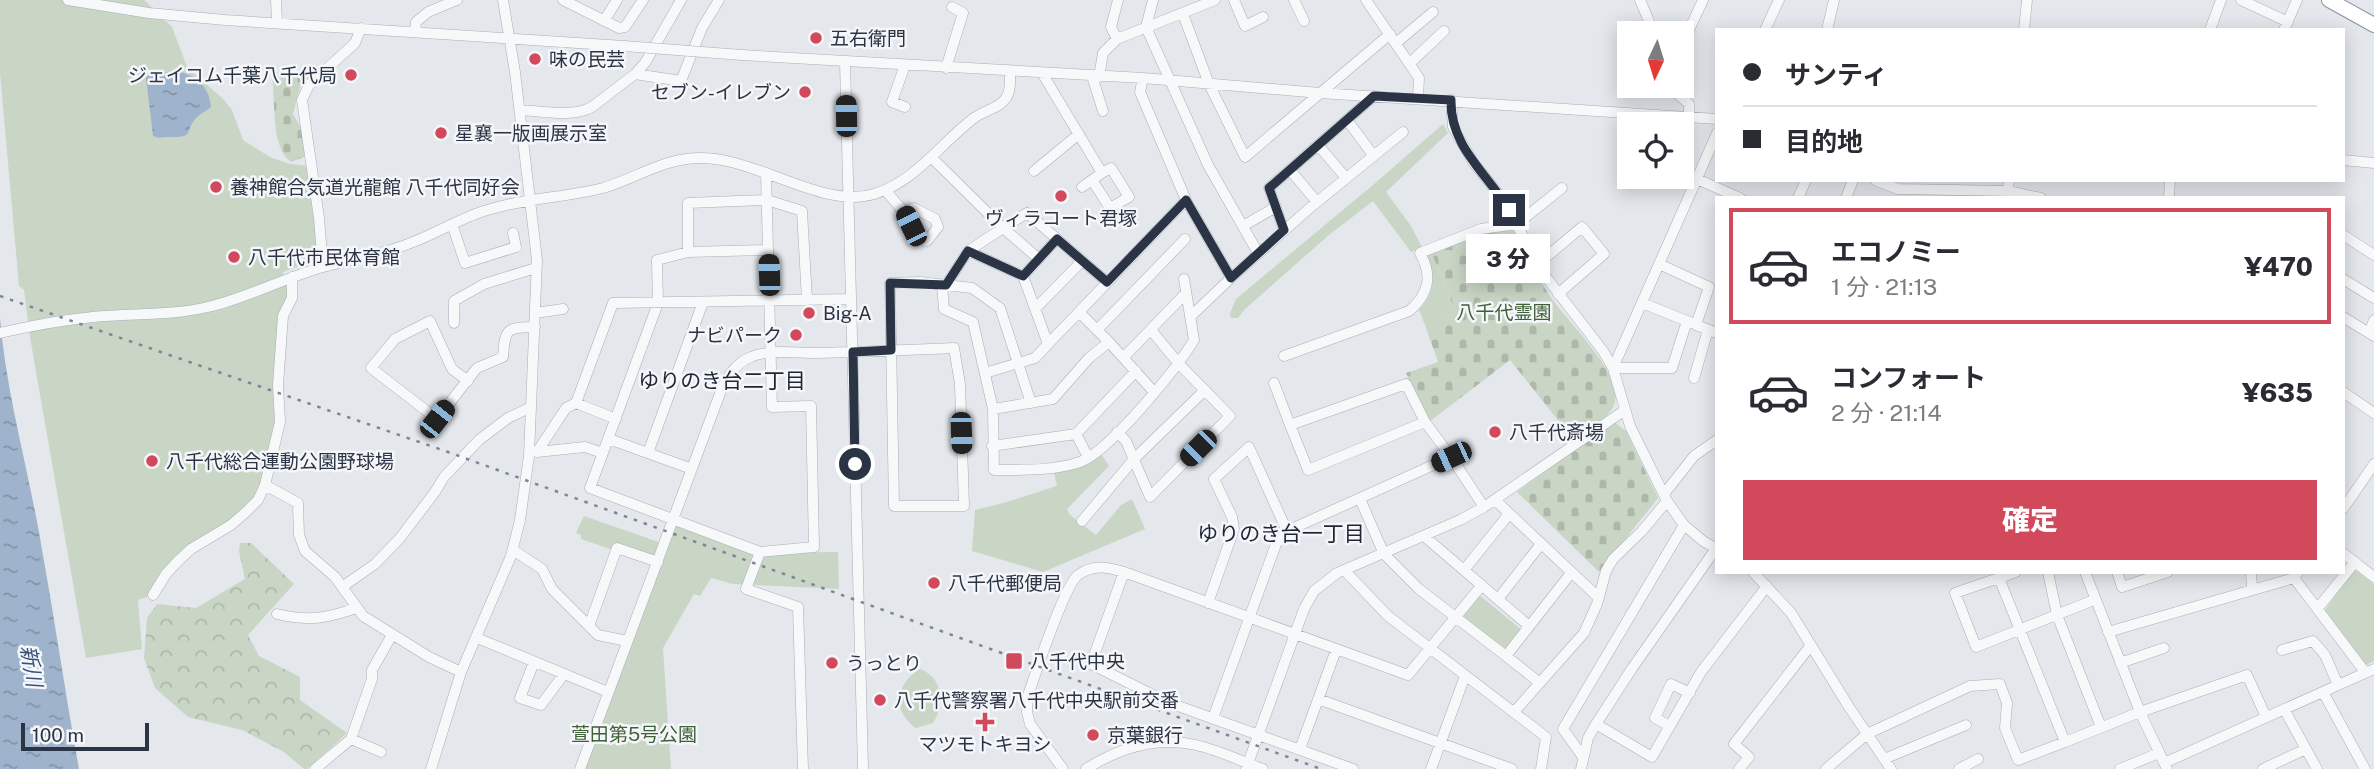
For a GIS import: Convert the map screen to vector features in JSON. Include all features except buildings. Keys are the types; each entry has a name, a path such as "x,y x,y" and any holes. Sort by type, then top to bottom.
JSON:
{"highway":[{"path":"2329,0 2374,24"}],"street":[{"path":"68,0 149,13 845,62 1143,78 1320,93 1619,112"},
{"path":"276,0 277,22"},
{"path":"415,32 416,22 428,12 457,0"},
{"path":"431,769 461,672 513,550 529,456 536,268 520,110 503,0"},
{"path":"604,21 617,0"},
{"path":"567,1 619,28 625,27 643,0"},
{"path":"520,110 584,111 635,74 645,63 681,0"},
{"path":"635,74 681,81 702,28 719,0"},
{"path":"1117,0 1111,27 1117,38"},
{"path":"1153,0 1146,27 1208,165 1258,253"},
{"path":"1104,111 1096,77 1103,53 1117,38 1215,0"},
{"path":"1234,0 1245,26 1263,17"},
{"path":"1294,0 1304,21"},
{"path":"1366,0 1419,78 1418,98"},
{"path":"1640,0 1649,21"},
{"path":"1693,21 1703,0"},
{"path":"1766,28 1779,0"},
{"path":"1827,28 1834,0"},
{"path":"2024,28 2027,0"},
{"path":"2213,28 2221,0"},
{"path":"2241,0 2286,26 2297,0"},
{"path":"946,68 963,13 952,7"},
{"path":"1183,14 1209,84 1245,157 1320,93 1433,12"},
{"path":"323,267 319,218 302,100 309,85 355,43 361,28"},
{"path":"1410,63 1444,31"},
{"path":"845,62 863,769"},
{"path":"905,65 892,102 905,107"},
{"path":"0,333 92,317 170,313 208,307 323,267 412,243 484,211 604,187 685,159 719,158 807,188 847,196 870,196 885,190 932,158 975,117 1005,101 1009,93 1010,71"},
{"path":"1042,73 1102,173 1082,187"},
{"path":"1143,78 1140,92 1186,200 1231,278"},
{"path":"1284,230 1269,188 1374,96"},
{"path":"1451,100 1453,127 1473,162 1501,197 1558,294 1604,351 1613,368 1625,410 1666,498 1684,525 1715,547"},
{"path":"1694,117 1715,119"},
{"path":"1346,120 1373,155"},
{"path":"1190,317 1284,230 1404,131"},
{"path":"1034,171 1079,134"},
{"path":"1613,368 1715,138"},
{"path":"1318,145 1346,177"},
{"path":"932,158 1003,228 1039,259"},
{"path":"2345,160 2374,163"},
{"path":"1290,170 1317,202"},
{"path":"766,173 771,354 772,407 811,406 814,547 760,552 590,488 658,303 657,260 688,252 768,250"},
{"path":"1697,179 1735,196"},
{"path":"1878,182 1896,193 2008,190 2033,196"},
{"path":"1284,356 1409,311 1419,303 1429,279 1420,253 1481,229 1517,224 1562,188"},
{"path":"885,190 905,212"},
{"path":"688,252 688,203 767,200 802,211 807,300"},
{"path":"985,373 1035,358 1186,200"},
{"path":"1243,226 1276,207"},
{"path":"1107,282 1027,213 968,251 944,285 944,309 973,322 993,409 994,470 1032,470 1081,462 1104,447 1179,364 1194,340 1184,279"},
{"path":"452,224 465,264 516,247 513,233"},
{"path":"1538,264 1583,227 1604,254 1558,294"},
{"path":"2345,236 2374,256"},
{"path":"1023,276 1057,239"},
{"path":"1097,330 1185,239"},
{"path":"968,251 1023,276 1048,344"},
{"path":"1035,309 1082,261"},
{"path":"1613,368 1672,368 1709,287 1659,264"},
{"path":"454,323 454,301 484,284 536,268"},
{"path":"153,595 178,561 191,549 231,525 246,512 258,500 265,485 280,422 278,385 283,316 292,298 292,277"},
{"path":"2345,280 2374,298"},
{"path":"580,769 728,376 742,362 761,354 853,352 891,350 954,348 960,384 964,506 894,506 891,350 890,283 972,288 1000,307 1031,402"},
{"path":"1124,357 1186,293"},
{"path":"603,453 585,447 537,452 566,408 576,403 612,303 851,299"},
{"path":"648,453 703,302"},
{"path":"1642,303 1712,331 1694,378"},
{"path":"535,313 562,309"},
{"path":"1079,312 1154,392"},
{"path":"2345,318 2371,335 2374,320"},
{"path":"468,381 452,369 430,321 395,339 372,368 437,419 468,381 477,368 503,357 504,338 508,330 514,327 535,327"},
{"path":"1117,432 1126,442 1150,497 1230,416 1179,364 1151,330"},
{"path":"993,409 1053,399 1089,358 1109,342"},
{"path":"992,446 1076,434 1136,371"},
{"path":"1274,383 1308,470 1425,422"},
{"path":"1290,425 1406,384 1425,422 1484,507"},
{"path":"1082,521 1134,460 1205,390"},
{"path":"2345,393 2374,413"},
{"path":"576,403 615,419"},
{"path":"342,587 375,564 400,538 444,477 479,440 508,418 531,407"},
{"path":"1247,766 1294,634 1314,591 1344,570 1484,507 1625,410"},
{"path":"1076,434 1087,457"},
{"path":"608,439 692,469"},
{"path":"1514,712 1584,633 1612,559 1642,531 1694,456 1715,441"},
{"path":"1208,603 1234,529 1232,517 1214,480 1248,447 1287,531"},
{"path":"1213,718 1276,544 1287,531 1451,457"},
{"path":"2345,503 2374,464"},
{"path":"265,485 298,503 301,543 305,551 335,577 363,616 392,635 461,672"},
{"path":"1360,499 1384,554 1419,589 1539,683"},
{"path":"1495,500 1599,598"},
{"path":"1464,570 1509,514"},
{"path":"1583,757 1563,729 1684,525"},
{"path":"1424,536 1529,626"},
{"path":"1498,599 1541,544"},
{"path":"589,626 617,548 658,562"},
{"path":"1581,769 1588,738 1596,724 1715,549"},
{"path":"513,550 542,569 552,589 598,635 627,641"},
{"path":"760,552 747,589 798,607 803,769"},
{"path":"2345,554 2374,577"},
{"path":"2318,608 2355,562"},
{"path":"1063,769 1030,724 1028,695 1072,581 1083,572 1105,566 1124,572 1408,675 1482,586"},
{"path":"1344,570 1388,616 1546,737 1541,769"},
{"path":"1124,572 1091,664 1167,702 1353,769"},
{"path":"1506,656 1571,573"},
{"path":"1756,574 1791,613 1891,769"},
{"path":"2010,574 1955,593 1976,647 2094,600"},
{"path":"2048,574 2057,615 2101,727"},
{"path":"2086,574 2140,712 2163,762"},
{"path":"2118,574 2122,587 2162,574"},
{"path":"2251,574 2252,589"},
{"path":"2108,632 2296,575 2318,608 2369,670 2163,762 2123,768"},
{"path":"1999,578 2065,742"},
{"path":"1596,724 1652,757 1701,672 1767,586"},
{"path":"277,614 303,620 328,618 357,608"},
{"path":"315,769 351,739 372,679 372,670 392,635"},
{"path":"477,638 608,692"},
{"path":"2282,650 2313,641 2325,655 2338,685"},
{"path":"1739,769 1749,757 1734,744 1811,645"},
{"path":"2120,663 2164,648"},
{"path":"1300,749 1336,650"},
{"path":"534,662 520,698 541,705 564,674"},
{"path":"1826,769 1867,734 1970,686 2000,684 2007,703 2005,728 2018,760 2140,712 2247,675 2266,717"},
{"path":"1431,769 1465,676"},
{"path":"1670,726 1655,718 1671,684 1690,692"},
{"path":"2323,692 2365,769"},
{"path":"1318,699 1511,769"},
{"path":"2284,709 2317,769"},
{"path":"1884,759 1966,724"},
{"path":"351,739 381,752"},
{"path":"1086,769 1106,756 1126,748 1170,742 1197,745 1247,766 1263,769"},
{"path":"2263,769 2306,749"},
{"path":"1959,769 1978,759"}],"green space":[{"path":"0,0 144,0 172,27 187,67 232,110 243,140 270,157 290,164 310,166 318,259 283,272 288,297 275,421 261,486 254,498 228,522 201,537 179,554 158,577 147,597 138,600 142,649 86,658 24,290 19,286 0,73"},
{"path":"275,72 311,76 300,87 293,114 300,126 306,153 304,157 291,162 284,155 277,134 272,76"},
{"path":"1443,124 1448,133 1386,192 1411,226 1422,247 1411,252 1373,201 1329,235 1238,318 1231,318 1230,313 1236,299"},
{"name":"八千代霊園","path":"1515,229 1545,288 1603,364 1615,393 1614,405 1607,415 1573,439 1510,360 1429,422 1406,373 1438,362 1425,325 1456,313 1431,252 1483,232"},
{"path":"1431,252 1456,313 1425,325 1419,310 1431,291 1432,277 1426,255"},
{"path":"1614,422 1626,431 1658,498 1599,572 1517,492"},
{"path":"1101,454 1109,466 1067,509 1070,515 1096,535 1121,505 1132,499 1145,529 1043,572 972,551 975,510 1057,486 1054,473 1078,468"},
{"path":"584,516 664,544 657,560 581,539 581,535 576,533"},
{"name":"萱田第5号公園","path":"676,523 750,553 838,552 839,589 733,584 711,578 700,596 694,594 663,648 671,769 585,769 665,544"},
{"path":"240,543 251,543 294,584 248,635 259,656 300,677 300,700 347,733 307,769 284,752 242,730 188,717 155,688 144,658 147,618 157,604 196,608 245,579"},
{"path":"2354,569 2374,584 2374,661 2366,665 2325,610"},
{"path":"1478,594 1522,630 1507,649 1503,650 1459,615"},
{"path":"920,669 933,678 940,692 940,700 933,723 916,728 903,714 900,697 906,682"}],"water":[{"path":"181,70 202,85 208,94 211,107 197,117 186,135 155,137 146,78 149,75"},
{"name":"新川","path":"0,318 7,373 40,538 79,769 0,769"}],"railway":[{"path":"0,296 448,452 1321,769"}],"place":[{"name":"五右衛門","path":"816,38"},
{"name":"味の民芸","path":"535,59"},
{"name":"ジェイコム千葉八千代局","path":"351,75"},
{"name":"セブン-イレブン","path":"805,92"},
{"name":"星襄一版画展示室","path":"441,133"},
{"name":"養神館合気道光龍館 八千代同好会","path":"216,187"},
{"name":"ヴィラコート君塚","path":"1061,196"},
{"name":"八千代市民体育館","path":"234,257"},
{"name":"Big-A","path":"809,313"},
{"name":"ナビパーク","path":"796,335"},
{"name":"八千代斎場","path":"1495,432"},
{"name":"八千代総合運動公園野球場","path":"152,461"},
{"name":"八千代郵便局","path":"934,583"},
{"name":"八千代中央","path":"1014,661"},
{"name":"うっとり","path":"832,663"},
{"name":"八千代警察署八千代中央駅前交番","path":"880,700"},
{"name":"マツモトキヨシ","path":"985,722"},
{"name":"京葉銀行","path":"1093,735"}],"district":[{"name":"ゆりのき台二丁目","path":"722,381"},
{"name":"ゆりのき台一丁目","path":"1281,534"}],"route":[{"path":"855,464 853,352 891,350 890,283 946,285 968,251 1023,276 1057,239 1107,282 1186,200 1231,278 1284,230 1269,188 1374,96 1451,100 1453,127 1473,162 1509,210"}]}
